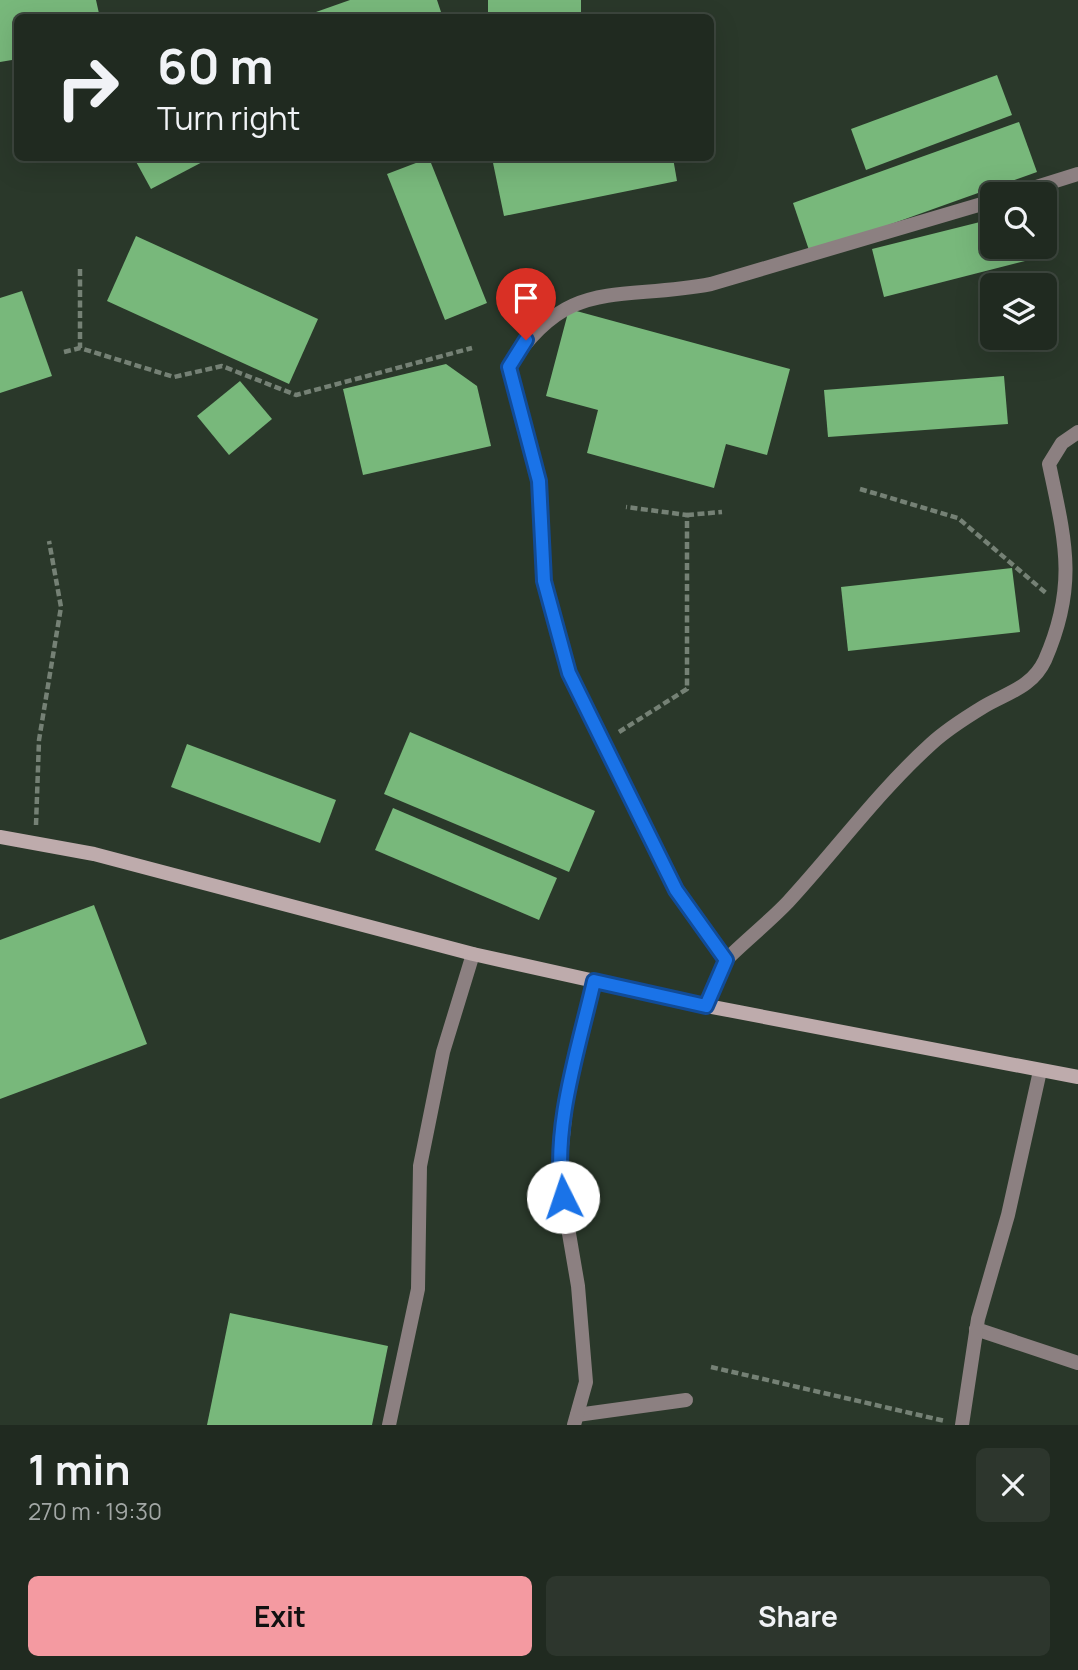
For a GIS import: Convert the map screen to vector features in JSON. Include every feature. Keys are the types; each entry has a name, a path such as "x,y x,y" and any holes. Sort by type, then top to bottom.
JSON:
{"street":[{"path":"1052,182 1078,174"},
{"path":"726,960 676,890 569,673 544,581 539,481 509,367 526,340 542,323 561,310 594,297 678,290 711,284 980,205"},
{"path":"706,1006 726,960 787,903 874,802 932,743 985,705 1015,692 1037,673 1045,660 1062,607 1069,562 1049,464 1062,443 1078,432"},
{"path":"0,836 94,854 473,954 706,1006 1078,1077"},
{"path":"389,1425 418,1290 420,1166 443,1052 473,954"},
{"path":"594,981 567,1098 559,1175 578,1286 586,1382 575,1420 687,1400"},
{"path":"962,1425 976,1329 1008,1215 1040,1071"},
{"path":"976,1329 1078,1363"}],"path":[{"path":"80,269 80,348"},
{"path":"64,352 80,348 174,377 222,366 296,395 472,348"},
{"path":"860,489 958,518 1062,607"},
{"path":"625,506 687,515 722,512"},
{"path":"603,741 687,689 687,515"},
{"path":"35,843 39,740 61,607 49,541"},
{"path":"711,1367 962,1425"}],"building":[{"path":"0,0 96,0 99,14 14,14 14,60 0,62"},
{"path":"350,0 437,0 442,14 310,14"},
{"path":"488,0 581,0 581,14 488,14"},
{"path":"997,75 1012,115 866,170 851,129"},
{"path":"1019,122 1037,172 1009,182 980,182 980,192 810,253 793,203"},
{"path":"136,161 204,161 151,189"},
{"path":"421,161 430,161 487,303 445,320 387,174"},
{"path":"493,161 674,161 677,181 504,216"},
{"path":"980,222 980,259 1033,259 884,297 872,249"},
{"path":"136,236 318,319 289,384 107,301"},
{"path":"22,291 52,376 0,393 0,298"},
{"path":"569,309 790,369 767,455 726,444 714,488 587,453 598,410 546,396"},
{"path":"446,364 477,386 491,446 363,475 343,389"},
{"path":"1004,376 1008,424 828,437 824,390"},
{"path":"240,381 272,419 229,455 197,416"},
{"path":"1012,568 1020,632 848,651 841,587"},
{"path":"410,732 595,811 569,872 384,794"},
{"path":"187,744 336,800 320,843 171,787"},
{"path":"393,808 557,878 539,920 375,850"},
{"path":"94,905 147,1044 0,1099 0,940"},
{"path":"230,1313 388,1346 372,1425 207,1425"}],"route":[{"path":"526,340 509,367 539,481 544,581 569,673 676,890 726,960 706,1006 594,981 567,1098 559,1175 563,1197"}]}
